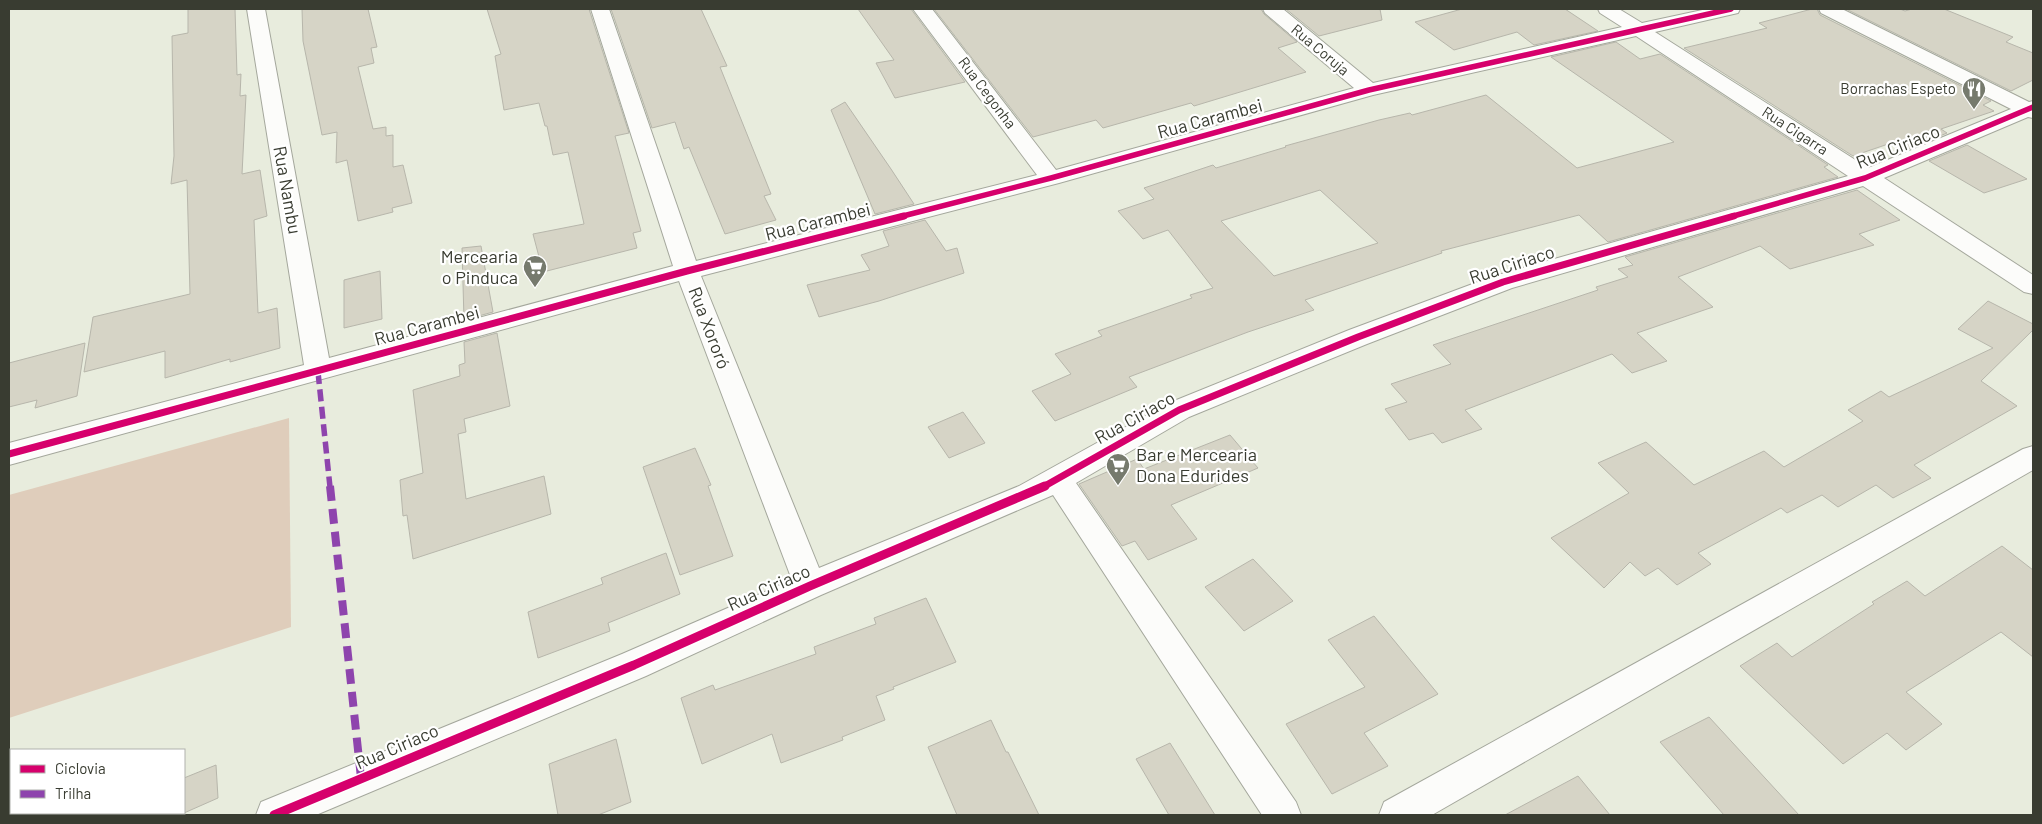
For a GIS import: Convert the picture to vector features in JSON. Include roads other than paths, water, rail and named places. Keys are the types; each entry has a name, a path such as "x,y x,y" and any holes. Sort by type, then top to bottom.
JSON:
{"street":[{"name":"Rua Nambu","path":"256,9 318,372"},
{"name":"Rua Xororó","path":"600,9 687,271 810,586"},
{"name":"Rua Cegonha","path":"922,9 1051,178"},
{"name":"Rua Coruja","path":"1272,9 1369,90"},
{"name":"Rua Cigarra","path":"1607,9 2033,286"},
{"name":"Rua Carambei","path":"9,454 687,271 1051,178 1369,90 1638,28 1731,9"},
{"path":"1828,9 2032,109"},
{"name":"Rua Ciriaco","path":"274,815 634,665 810,586 1029,494 1058,480 1179,410 1248,380 1485,289 1866,178 2032,109"},
{"path":"1396,815 2033,457"},
{"path":"1058,480 1283,815"}],"place":[{"name":"Borrachas Espeto","path":"1974,110"},
{"name":"Mercearia o Pinduca","path":"535,288"},
{"name":"Bar e Mercearia Dona Edurides","path":"1118,486"}]}
